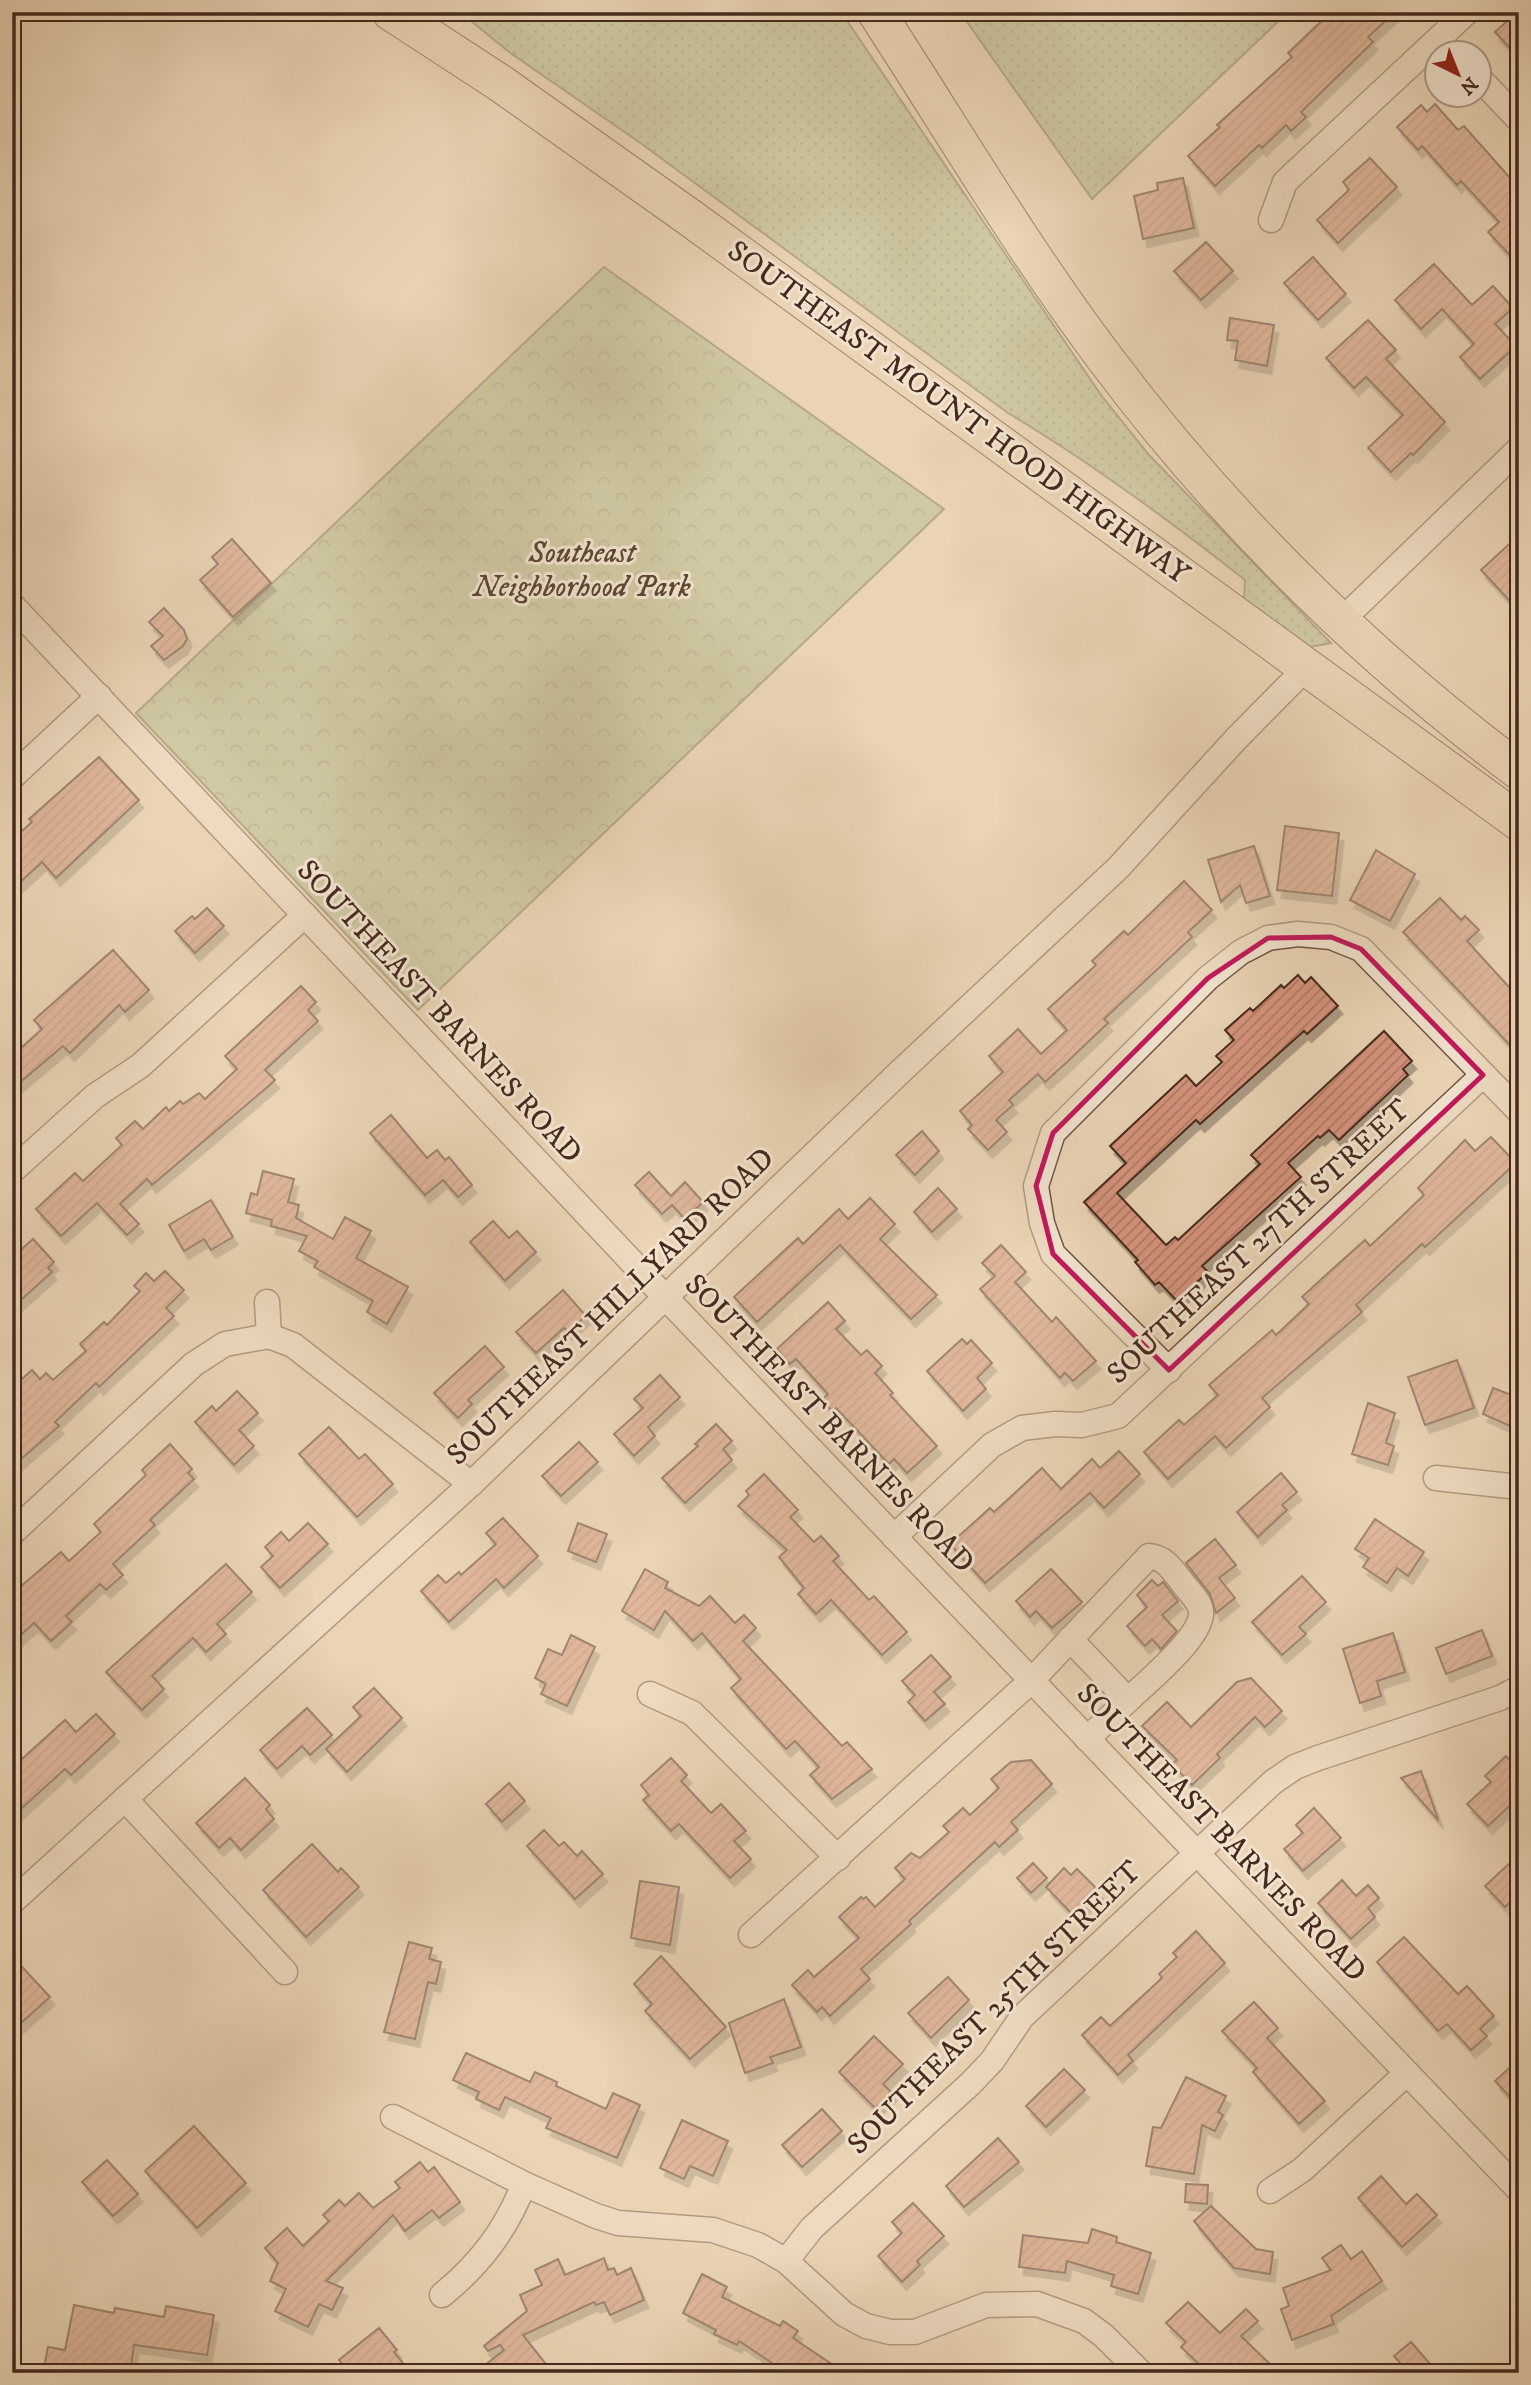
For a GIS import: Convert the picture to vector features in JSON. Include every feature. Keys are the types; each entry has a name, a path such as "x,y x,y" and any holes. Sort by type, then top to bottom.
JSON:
{"highway":[{"name":"SOUTHEAST MOUNT HOOD HIGHWAY","path":"391,12 500,83 689,217 1519,822"},
{"path":"876,12 1011,223 1103,357 1254,537 1340,622 1413,688 1519,771"},
{"path":"1306,668 1323,657 1346,667 1505,784 1519,788"}],"street":[{"path":"1452,38 1467,12"},
{"path":"1271,220 1285,182 1422,67"},
{"path":"1492,91 1519,120"},
{"path":"1340,622 1519,449"},
{"name":"SOUTHEAST BARNES ROAD","path":"12,605 666,1298 1519,2190"},
{"name":"SOUTHEAST HILLYARD ROAD","path":"12,1902 471,1484 1118,868 1236,739 1306,668"},
{"path":"12,777 99,696"},
{"path":"12,1171 94,1096 140,1066 305,915"},
{"path":"1169,1370 1053,1254 1042,1223 1036,1186 1053,1133 1208,978 1241,952 1268,938 1298,934 1331,937 1361,949 1519,1111"},
{"name":"SOUTHEAST 27TH STREET","path":"894,1537 992,1445 1022,1428 1055,1424 1082,1425 1118,1416 1483,1075"},
{"path":"267,1302 268,1336"},
{"path":"12,1533 194,1364 225,1344 268,1336 293,1345 471,1484"},
{"path":"1436,1478 1519,1487"},
{"path":"751,1935 1031,1681 1149,1556 1157,1557 1168,1564 1200,1605 1201,1615 1182,1647 1087,1739"},
{"path":"1070,1639 1128,1700"},
{"name":"SOUTHEAST 25TH STREET","path":"786,2261 812,2228 971,2084 992,2061 1022,2017 1273,1782 1295,1767 1500,1698 1519,1688"},
{"path":"650,1694 692,1713 838,1858"},
{"path":"125,1799 285,1972"},
{"path":"1270,2192 1302,2171 1407,2073"},
{"path":"393,2117 524,2184 618,2223 713,2230 758,2245 786,2261 844,2314 866,2326 890,2332 915,2332 986,2305 1037,2304 1084,2321 1104,2336 1141,2373"},
{"path":"442,2295 464,2277 492,2246 514,2210 524,2184"}],"highlighted area":[{"path":"1331,937 1361,949 1483,1075 1169,1370 1053,1254 1036,1186 1053,1133 1208,978 1268,938"}],"green space":[{"path":"460,12 841,12 1101,395 1149,455 1331,643 1310,647 1244,599 1245,580 1159,514 1100,472 1008,413 639,142 509,52"},
{"path":"960,12 1288,12 1092,199"},
{"name":"Southeast Neighborhood Park","path":"604,267 944,509 418,1010 136,713"}],"building":[{"path":"1331,12 1395,12 1368,37 1373,42 1301,112 1306,117 1291,131 1286,125 1262,148 1259,145 1215,186 1188,156 1220,127 1217,125 1292,57 1288,53"},
{"path":"1519,12 1519,58 1495,32"},
{"path":"1421,105 1427,112 1431,108 1439,108 1458,130 1464,126 1519,188 1519,265 1488,232 1499,222 1461,181 1457,185 1422,146 1418,150 1397,127"},
{"path":"1370,158 1397,187 1338,243 1317,220 1349,190 1343,182"},
{"path":"1183,178 1194,228 1143,239 1134,196 1158,190 1157,183"},
{"path":"1206,242 1233,271 1201,300 1174,271"},
{"path":"1313,257 1346,294 1318,320 1284,283"},
{"path":"1434,264 1472,305 1493,286 1513,308 1495,324 1516,346 1480,379 1460,357 1474,344 1442,309 1421,329 1395,300"},
{"path":"1230,318 1274,325 1267,366 1235,360 1238,341 1227,340"},
{"path":"1368,320 1396,350 1386,359 1445,422 1413,455 1411,453 1391,472 1368,448 1403,415 1366,377 1354,388 1326,358"},
{"path":"1519,535 1519,611 1481,570"},
{"path":"232,539 271,583 233,617 200,580 218,564 212,557"},
{"path":"164,608 184,630 187,639 183,646 164,660 151,646 163,636 149,622"},
{"path":"99,757 139,800 56,878 42,862 12,890 12,840 32,822 29,819"},
{"path":"1285,826 1339,833 1332,896 1277,890"},
{"path":"1254,846 1270,896 1246,903 1240,885 1221,902 1208,860"},
{"path":"1376,850 1415,874 1390,921 1350,900"},
{"path":"1184,881 1212,910 1188,932 1192,937 1104,1019 1108,1023 1067,1062 1045,1082 1038,1074 1009,1100 1013,1105 996,1120 1007,1132 988,1150 968,1129 972,1125 960,1111 1003,1072 989,1056 1018,1029 1041,1054 1067,1030 1048,1009 1096,965 1092,961 1124,931 1128,935"},
{"path":"1440,898 1461,920 1465,916 1479,930 1467,941 1519,998 1519,1035 1509,1044 1403,932"},
{"path":"207,908 224,926 195,953 175,931 192,916 195,919"},
{"path":"113,950 149,990 125,1012 119,1005 70,1053 63,1046 12,1089 12,1056 42,1029 34,1020"},
{"path":"1298,975 1305,983 1311,977 1338,1006 1307,1034 1304,1031 1200,1124 1196,1120 1117,1193 1166,1245 1175,1237 1178,1240 1260,1164 1251,1155 1384,1031 1412,1061 1403,1069 1408,1075 1339,1140 1329,1130 1320,1138 1318,1136 1288,1163 1301,1177 1202,1266 1208,1272 1177,1301 1159,1282 1155,1285 1135,1262 1138,1260 1084,1202 1126,1163 1110,1146 1186,1075 1196,1086 1222,1062 1216,1056 1234,1040 1225,1030 1250,1008 1253,1011 1281,985 1284,988"},
{"path":"301,986 316,1002 308,1010 318,1021 265,1070 275,1080 271,1084 152,1185 147,1179 120,1204 139,1224 127,1235 97,1203 61,1236 36,1209 75,1173 83,1181 122,1145 116,1138 135,1121 143,1129 166,1107 169,1111 180,1101 183,1104 199,1093 205,1099 237,1069 225,1056"},
{"path":"391,1115 427,1158 437,1150 445,1160 449,1157 472,1185 458,1197 443,1180 425,1195 370,1133"},
{"path":"922,1131 939,1151 915,1175 896,1155"},
{"path":"1491,1137 1516,1163 1425,1247 1422,1244 1356,1305 1362,1312 1262,1398 1270,1407 1226,1448 1215,1436 1168,1479 1144,1452 1179,1420 1184,1425 1218,1395 1209,1385 1272,1330 1276,1335 1309,1304 1302,1297 1365,1240 1370,1246 1424,1195 1418,1188 1465,1140 1475,1151"},
{"path":"263,1171 294,1179 288,1202 299,1205 296,1218 333,1239 345,1217 371,1231 356,1258 408,1287 387,1324 367,1312 373,1301 314,1267 318,1261 299,1251 307,1236 271,1226 272,1220 246,1213 251,1193 257,1195"},
{"path":"649,1172 671,1196 685,1182 703,1202 685,1219 672,1205 662,1214 635,1185"},
{"path":"938,1188 957,1209 932,1232 914,1212"},
{"path":"870,1198 895,1224 880,1239 937,1295 911,1319 840,1245 757,1322 734,1297 798,1238 803,1244 839,1209 848,1219"},
{"path":"211,1200 233,1237 211,1250 204,1239 184,1251 169,1225"},
{"path":"493,1221 509,1238 517,1231 536,1252 505,1281 470,1242"},
{"path":"33,1239 54,1262 48,1268 52,1272 12,1308 12,1258"},
{"path":"1001,1245 1026,1272 1015,1282 1052,1322 1056,1317 1096,1361 1073,1381 1065,1373 1060,1378 980,1289 995,1276 982,1263"},
{"path":"165,1271 184,1290 166,1308 174,1316 99,1387 96,1383 55,1422 59,1426 12,1467 12,1388 32,1370 40,1379 46,1373 53,1380 86,1351 80,1344 104,1322 107,1325 140,1291 134,1286 146,1273 154,1281"},
{"path":"563,1290 586,1316 568,1332 564,1328 536,1353 516,1332"},
{"path":"828,1302 845,1321 836,1329 861,1355 867,1350 882,1366 875,1373 893,1393 890,1395 937,1446 907,1473 894,1459 889,1464 836,1408 833,1412 822,1400 828,1394 796,1359 790,1364 777,1349"},
{"path":"962,1339 967,1344 971,1340 992,1363 977,1378 986,1389 963,1411 927,1371"},
{"path":"485,1346 504,1367 468,1400 472,1404 458,1418 434,1393"},
{"path":"1457,1360 1474,1408 1425,1425 1408,1377"},
{"path":"660,1375 680,1397 648,1427 655,1436 634,1456 614,1434 643,1408 634,1399"},
{"path":"1493,1388 1519,1398 1519,1430 1483,1414"},
{"path":"237,1391 258,1413 239,1430 254,1446 234,1465 195,1422 212,1406 216,1411"},
{"path":"1368,1403 1395,1413 1386,1443 1394,1446 1388,1465 1352,1454"},
{"path":"716,1424 732,1441 723,1449 732,1460 685,1503 662,1478 698,1446 695,1444"},
{"path":"329,1427 359,1459 365,1454 393,1484 357,1517 299,1454"},
{"path":"579,1442 598,1462 561,1496 542,1476"},
{"path":"170,1444 192,1469 188,1473 194,1479 150,1520 155,1525 113,1564 123,1575 106,1590 100,1584 66,1616 72,1622 51,1641 34,1623 12,1643 12,1594 61,1552 69,1561 101,1532 94,1524 146,1475 142,1470"},
{"path":"1119,1451 1140,1474 1104,1508 1090,1493 985,1583 950,1544 990,1508 994,1512 1042,1468 1061,1489 1092,1459 1100,1468"},
{"path":"1281,1473 1297,1492 1282,1505 1287,1510 1258,1537 1237,1512"},
{"path":"764,1474 798,1510 790,1517 814,1542 821,1536 839,1556 833,1561 869,1600 874,1596 907,1632 882,1655 831,1600 816,1614 798,1594 804,1588 779,1557 787,1550 738,1506 749,1495 746,1491"},
{"path":"503,1518 538,1556 504,1588 496,1579 449,1622 421,1591 438,1575 446,1583 459,1572 461,1575 496,1544 486,1533"},
{"path":"1375,1519 1424,1552 1408,1576 1397,1568 1387,1583 1363,1567 1369,1558 1355,1549"},
{"path":"308,1523 328,1544 280,1588 261,1567 273,1556 265,1547 281,1532 289,1541"},
{"path":"578,1523 607,1534 596,1562 568,1551"},
{"path":"1215,1539 1236,1565 1219,1578 1235,1598 1216,1613 1210,1594 1186,1563"},
{"path":"226,1564 252,1592 217,1624 226,1634 206,1652 193,1638 152,1676 164,1689 142,1710 106,1672"},
{"path":"645,1569 668,1582 665,1588 699,1606 710,1596 735,1623 744,1615 756,1628 743,1641 842,1746 847,1742 872,1769 832,1799 810,1775 819,1767 795,1741 786,1749 731,1688 741,1679 702,1633 693,1641 665,1611 654,1630 622,1611"},
{"path":"1051,1569 1082,1602 1052,1628 1036,1611 1030,1617 1016,1601"},
{"path":"1302,1576 1326,1602 1299,1627 1306,1634 1282,1655 1252,1622"},
{"path":"1152,1580 1158,1586 1163,1582 1178,1601 1162,1615 1177,1631 1161,1649 1152,1639 1145,1646 1127,1626 1147,1607 1137,1595"},
{"path":"1482,1630 1492,1656 1446,1674 1436,1648"},
{"path":"1393,1633 1405,1672 1377,1681 1381,1696 1360,1703 1343,1649"},
{"path":"571,1635 595,1647 567,1706 541,1694 546,1684 535,1678 548,1649 562,1655"},
{"path":"931,1655 951,1677 934,1692 945,1704 925,1721 908,1702 915,1695 902,1681"},
{"path":"1251,1678 1282,1711 1265,1727 1255,1717 1217,1754 1220,1758 1192,1785 1172,1764 1177,1760 1142,1726 1167,1702 1191,1727 1237,1682"},
{"path":"374,1688 402,1718 347,1772 326,1749 361,1716 353,1707"},
{"path":"307,1708 332,1735 310,1755 302,1746 277,1769 260,1750"},
{"path":"96,1714 115,1734 71,1775 65,1769 12,1817 12,1768 65,1720 76,1732"},
{"path":"1506,1756 1519,1769 1519,1797 1488,1826 1467,1804 1491,1782 1485,1776"},
{"path":"671,1758 687,1775 681,1781 711,1813 721,1804 746,1831 734,1841 751,1859 730,1878 679,1824 671,1831 643,1800 649,1795 641,1785"},
{"path":"1031,1760 1052,1784 1011,1822 1018,1830 999,1847 995,1842 909,1921 911,1924 861,1969 870,1979 830,2016 822,2007 817,2012 792,1985 808,1970 814,1977 859,1938 839,1917 861,1897 866,1897 875,1907 905,1879 895,1868 911,1853 920,1858 949,1832 943,1826 963,1808 970,1815 999,1788 991,1779 1011,1762"},
{"path":"1421,1771 1438,1819 1438,1820 1401,1778"},
{"path":"245,1778 270,1805 266,1809 274,1819 241,1850 230,1838 219,1848 196,1823"},
{"path":"509,1783 525,1801 502,1822 486,1804"},
{"path":"1314,1808 1341,1838 1303,1871 1284,1849 1303,1833 1296,1825"},
{"path":"544,1830 559,1846 564,1842 577,1856 582,1851 603,1874 575,1899 527,1846"},
{"path":"312,1844 338,1872 341,1868 359,1887 306,1937 263,1890"},
{"path":"1033,1863 1047,1878 1031,1893 1017,1878"},
{"path":"1510,1863 1519,1873 1519,1894 1505,1907 1485,1886"},
{"path":"1064,1868 1071,1875 1077,1869 1099,1891 1074,1916 1046,1887"},
{"path":"1342,1880 1356,1896 1368,1885 1379,1898 1368,1908 1375,1917 1351,1939 1318,1903"},
{"path":"640,1881 679,1887 670,1945 631,1938"},
{"path":"1196,1931 1225,1963 1128,2055 1133,2061 1118,2075 1082,2035 1101,2017 1110,2026 1162,1978 1159,1974 1177,1957 1173,1953"},
{"path":"1404,1937 1458,1994 1467,1986 1494,2016 1480,2029 1487,2036 1471,2050 1447,2024 1438,2031 1377,1962"},
{"path":"409,1942 432,1948 429,1959 441,1962 436,1984 428,1982 415,2039 384,2032"},
{"path":"12,1956 50,1997 12,2031"},
{"path":"661,1956 726,2027 690,2059 645,2011 652,2004 634,1984"},
{"path":"948,1977 969,2000 931,2038 908,2013"},
{"path":"784,1999 801,2047 770,2057 773,2063 745,2073 729,2023"},
{"path":"1254,2002 1278,2028 1267,2038 1325,2101 1299,2124 1253,2072 1257,2068 1222,2031"},
{"path":"874,2036 903,2064 883,2084 892,2093 876,2109 839,2072"},
{"path":"466,2053 530,2082 535,2072 557,2082 556,2086 606,2109 613,2093 640,2105 617,2158 546,2128 551,2118 505,2097 499,2110 476,2099 479,2092 453,2080"},
{"path":"1519,2059 1519,2107 1495,2081"},
{"path":"1064,2069 1085,2090 1046,2127 1026,2106"},
{"path":"1186,2077 1226,2096 1218,2112 1223,2115 1215,2131 1202,2125 1194,2174 1146,2166 1153,2127 1161,2128"},
{"path":"822,2109 842,2131 802,2167 782,2145"},
{"path":"682,2120 728,2141 713,2176 690,2166 684,2179 660,2168"},
{"path":"194,2126 246,2183 197,2228 145,2171"},
{"path":"998,2138 1019,2162 964,2207 946,2186"},
{"path":"107,2160 138,2194 113,2216 82,2182"},
{"path":"420,2162 428,2172 434,2167 460,2202 439,2218 432,2210 405,2231 393,2215 326,2281 343,2288 332,2310 319,2304 308,2327 275,2311 286,2289 270,2281 278,2263 265,2248 287,2228 303,2246 329,2221 323,2215 339,2200 345,2206 359,2193 373,2208 400,2188 395,2182"},
{"path":"1381,2176 1406,2204 1417,2194 1437,2215 1402,2247 1358,2198"},
{"path":"1186,2184 1208,2185 1207,2204 1185,2202"},
{"path":"913,2203 944,2236 917,2261 920,2265 902,2282 878,2256 902,2233 892,2222"},
{"path":"1211,2206 1256,2249 1273,2252 1270,2274 1234,2268 1217,2249 1194,2221"},
{"path":"1092,2229 1117,2237 1116,2242 1151,2253 1138,2294 1111,2286 1114,2275 1067,2261 1065,2273 1019,2267 1023,2235 1088,2243"},
{"path":"1341,2245 1351,2259 1362,2251 1382,2281 1331,2316 1334,2324 1292,2340 1281,2309 1289,2306 1283,2288 1331,2270 1322,2258"},
{"path":"604,2258 608,2270 614,2268 617,2275 631,2268 644,2300 610,2315 604,2302 596,2305 594,2302 523,2335 553,2373 475,2373 504,2350 500,2345 488,2351 484,2346 527,2311 520,2295 542,2285 535,2270 558,2259 565,2275"},
{"path":"702,2274 727,2287 722,2297 780,2326 783,2321 798,2331 793,2338 845,2373 787,2373 739,2341 737,2345 714,2334 716,2330 683,2313"},
{"path":"1188,2302 1220,2333 1246,2309 1258,2321 1241,2336 1279,2373 1208,2373 1181,2347 1186,2342 1166,2323"},
{"path":"74,2305 114,2313 115,2308 164,2317 166,2306 214,2315 207,2355 134,2345 130,2373 43,2373 48,2347 65,2350"},
{"path":"379,2328 411,2373 350,2373 339,2360"},
{"path":"1411,2342 1438,2373 1409,2373 1394,2356"}]}
